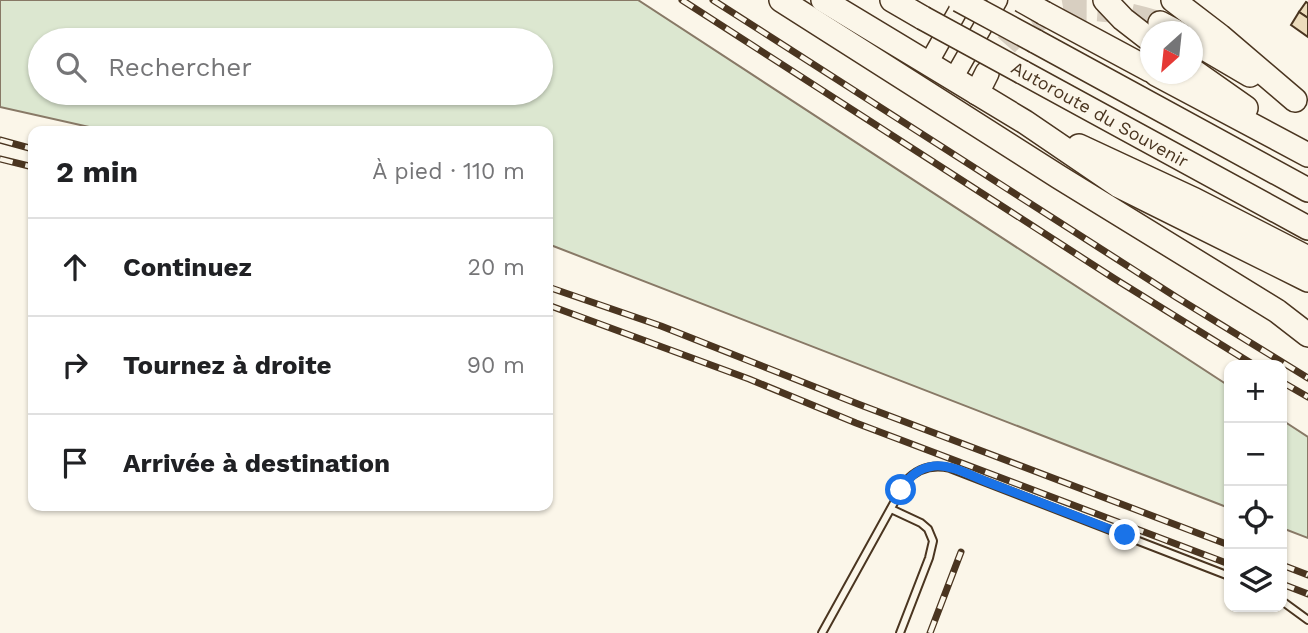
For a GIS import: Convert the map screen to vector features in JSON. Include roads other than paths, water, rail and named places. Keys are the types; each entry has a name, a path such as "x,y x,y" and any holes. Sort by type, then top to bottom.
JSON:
{"highway":[{"path":"781,0 1277,312 1308,335"},
{"path":"822,0 953,79 982,83 1025,122 1119,186 1308,280"},
{"name":"Autoroute du Souvenir","path":"892,0 1308,228"},
{"name":"Autoroute du Souvenir","path":"961,0 1308,190"},
{"path":"1021,0 1140,65"},
{"path":"1105,0 1122,19 1140,24"},
{"path":"1173,0 1301,104"},
{"path":"1203,47 1301,104"},
{"path":"1203,78 1308,154"},
{"path":"1175,84 1308,154"},
{"path":"1025,122 1129,168 1308,258"}],"main road":[{"path":"928,64 961,0"},
{"path":"953,79 998,0"}],"lane":[{"path":"821,633 901,490 911,476 926,467 942,466 1224,574"},
{"path":"891,509 921,523 928,529 933,541 900,633"},
{"path":"1287,605 1308,620"}],"tunnel":[{"path":"987,73 1003,49 1021,31 1040,19 1061,12 1083,9 1107,11 1152,21"}],"railway":[{"path":"682,0 1115,279 1246,360"},
{"path":"713,0 1176,297 1308,378"},
{"path":"0,140 28,148"},
{"path":"0,159 28,166"},
{"path":"553,289 661,326 1224,543"},
{"path":"553,307 749,379 856,423 1224,562"},
{"path":"1287,385 1308,397"},
{"path":"930,633 961,552"},
{"path":"1287,567 1308,575"},
{"path":"1287,586 1308,594"}]}
